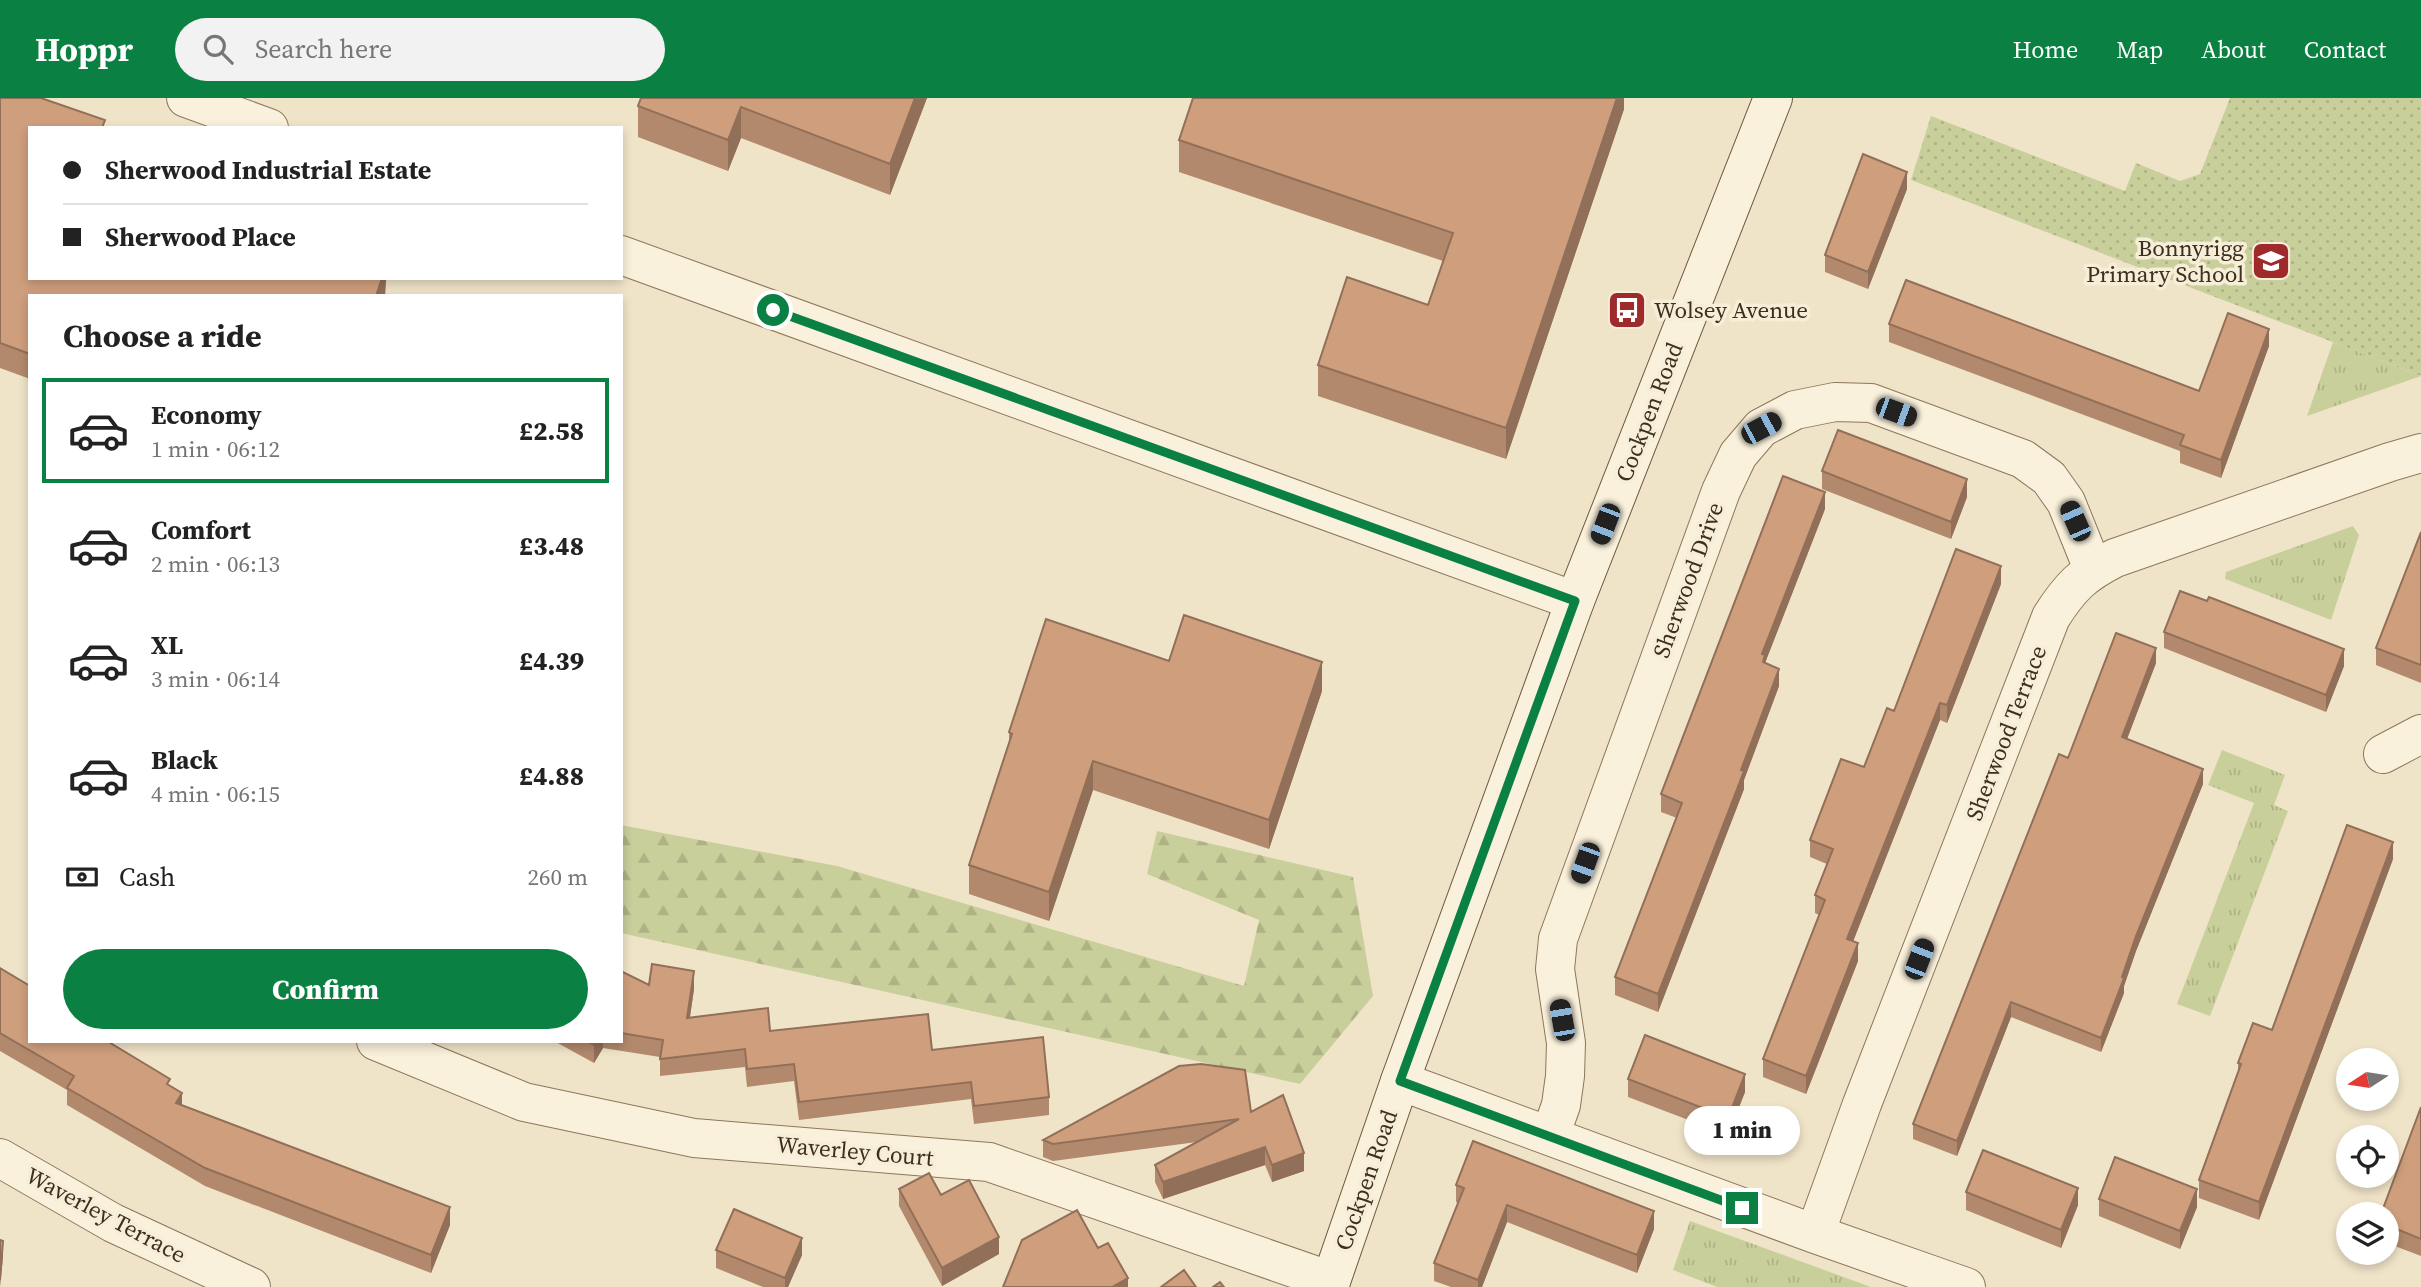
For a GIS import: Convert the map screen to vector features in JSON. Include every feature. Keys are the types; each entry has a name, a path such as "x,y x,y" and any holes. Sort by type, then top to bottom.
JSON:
{"street":[{"path":"186,98 263,126"},
{"name":"Cockpen Road","path":"1330,1284 1400,1081 1575,601 1773,98"},
{"path":"623,256 1575,601"},
{"name":"Sherwood Drive","path":"1550,1136 1561,1105 1565,1076 1566,1043 1555,969 1558,939 1721,491 1738,455 1761,428 1795,410 1835,402 1871,403 2024,459 2049,478 2066,502 2093,569"},
{"name":"Sherwood Terrace","path":"1815,1234 1862,1104 2051,617 2067,591 2093,569 2115,558 2421,453"},
{"path":"2383,754 2421,734"},
{"name":"Waverley Court","path":"381,1043 524,1102 694,1138 989,1162 1330,1284"},
{"path":"1400,1081 1966,1287"},
{"name":"Waverley Terrace","path":"0,1158 113,1223 251,1287"}],"green space":[{"name":"Bonnyrigg Primary School","path":"2230,98 2421,98 2421,376 1911,180 1931,116 2125,191 2136,163 2180,181 2200,174"},
{"path":"2333,342 2421,376 2307,416"},
{"path":"2353,526 2359,535 2331,620 2225,579 2226,572"},
{"path":"2222,750 2285,775 2274,805 2288,811 2210,1016 2177,1004 2254,803 2208,785"},
{"path":"623,825 837,866 1244,986 1259,920 1147,874 1157,831 1353,877 1373,996 1300,1084 623,933"},
{"path":"1690,1221 1871,1287 1717,1287 1673,1270"}],"building":[{"path":"0,98 41,98 105,120 103,126 28,126 28,280 381,280 377,294 28,294 28,353 0,343"},
{"path":"641,98 915,98 890,164 741,107 728,140 638,106"},
{"path":"1193,98 1617,98 1506,428 1318,365 1347,277 1428,305 1453,233 1179,140"},
{"path":"1863,154 1907,172 1868,272 1825,255"},
{"path":"1906,280 2199,391 2228,313 2269,329 2221,460 2180,445 2184,435 1889,324"},
{"path":"1838,430 1967,479 1951,522 1822,471"},
{"path":"1783,476 1825,492 1762,654 1765,655 1763,662 1779,669 1741,770 1744,771 1658,994 1615,977 1682,803 1661,794"},
{"path":"2421,532 2421,665 2376,648"},
{"path":"1956,549 2001,566 1947,705 1940,703 1847,939 1858,943 1806,1076 1763,1059 1825,900 1815,895 1833,849 1810,840 1841,759 1864,767 1887,708 1894,711"},
{"path":"2180,591 2207,601 2209,597 2344,649 2326,695 2164,632"},
{"path":"1184,615 1322,662 1269,820 1093,761 1049,892 969,865 1046,619 1169,661"},
{"path":"2116,633 2156,648 2122,737 2203,769 2136,936 2122,977 2124,978 2101,1038 2011,1002 1957,1141 1913,1124 2059,754 2068,758"},
{"path":"2347,825 2393,842 2259,1202 2199,1180 2253,1023 2272,1030"},
{"path":"652,964 694,971 687,1018 768,1008 770,1031 928,1014 932,1050 1043,1037 1049,1097 974,1106 971,1082 799,1102 794,1064 747,1069 745,1049 660,1059 663,1040 623,1033 623,972 649,985"},
{"path":"0,968 28,985 28,1043 110,1043 170,1079 167,1084 182,1093 176,1103 450,1207 431,1255 205,1168 67,1088 74,1076 0,1033"},
{"path":"1645,1035 1745,1074 1728,1118 1628,1079"},
{"path":"1201,1064 1245,1070 1251,1112 1283,1095 1304,1153 1272,1165 1265,1147 1163,1182 1155,1165 1239,1119 1053,1144 1043,1140 1179,1066"},
{"path":"2421,1107 2421,1239 2399,1230 2399,1202 2385,1202 2391,1188 2399,1188 2399,1166"},
{"path":"1473,1141 1654,1211 1637,1255 1507,1205 1478,1280 1434,1263 1464,1188 1456,1185"},
{"path":"1983,1150 2078,1188 2061,1230 1966,1192"},
{"path":"2115,1157 2197,1189 2180,1231 2099,1199"},
{"path":"929,1173 941,1195 969,1180 999,1237 942,1268 899,1189"},
{"path":"734,1209 802,1238 785,1278 716,1250"},
{"path":"1077,1210 1098,1248 1108,1243 1128,1278 1112,1287 1003,1287 1022,1240"},
{"path":"0,1240 3,1241 0,1280"},
{"path":"1184,1270 1196,1287 1161,1287"}],"place":[{"name":"Bonnyrigg Primary School","path":"2271,261"},
{"name":"Wolsey Avenue","path":"1627,310"}],"route":[{"path":"773,310 1575,601 1400,1081 1742,1208"}]}
